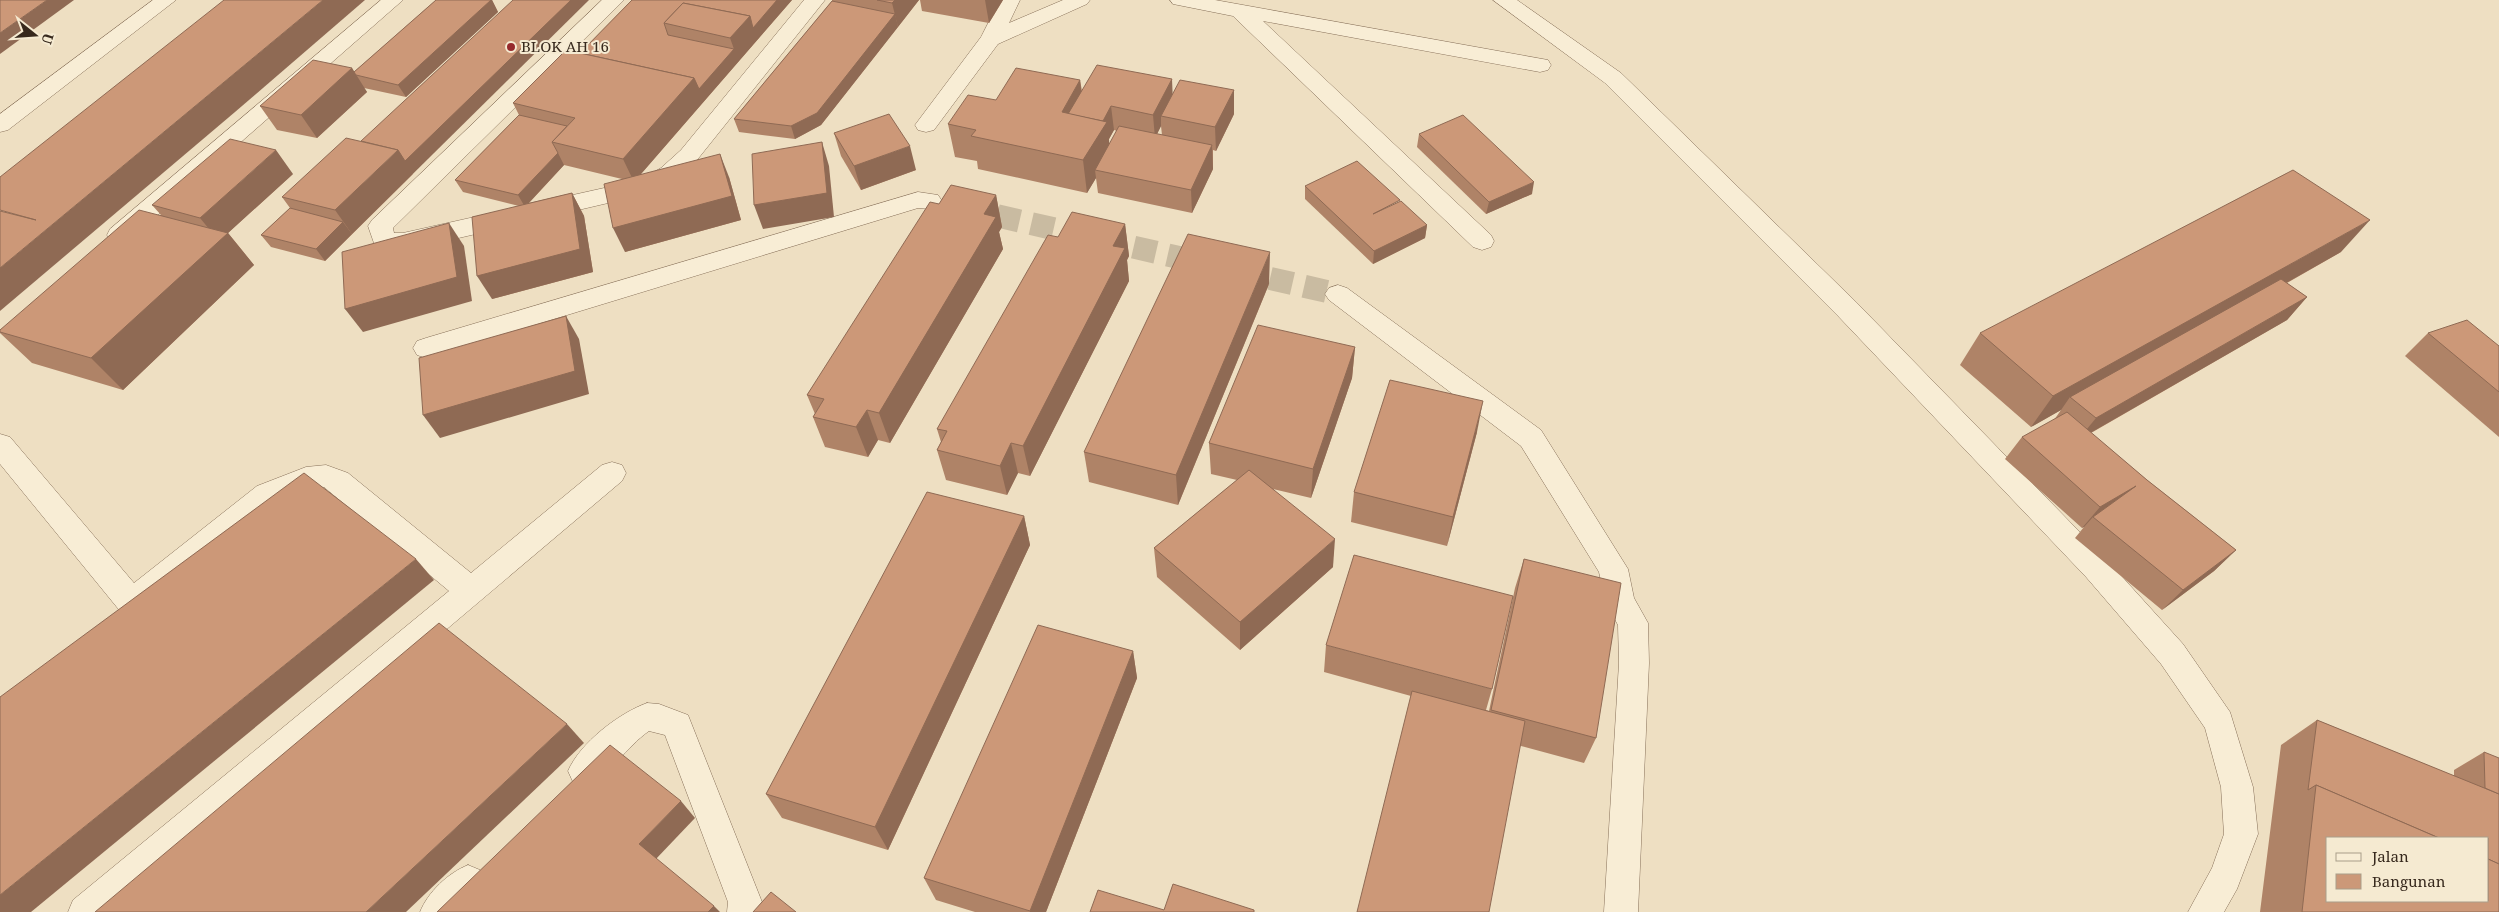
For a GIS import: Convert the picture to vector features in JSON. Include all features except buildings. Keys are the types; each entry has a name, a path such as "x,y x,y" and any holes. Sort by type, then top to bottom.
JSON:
{"street":[{"path":"0,125 166,0"},
{"path":"106,246 393,0"},
{"path":"614,0 380,226 384,240 402,242 637,188 669,174 689,155 815,0"},
{"path":"926,125 991,39 1010,0"},
{"path":"991,39 1080,0"},
{"path":"1180,0 1540,65"},
{"path":"1504,0 1613,78 1847,309 2096,568 2172,654 2219,722 2237,787 2241,834 2225,877 2205,912"},
{"path":"1241,12 1482,241"},
{"path":"426,348 918,200 930,200"},
{"path":"1338,294 1531,438 1613,569 1620,601 1633,623 1634,664 1621,912"},
{"path":"0,445 132,602"},
{"path":"85,912 612,473"},
{"path":"109,619 267,494 306,478 326,476 338,481 471,591"},
{"path":"565,789 629,728 646,717 662,719 677,725 745,902 744,912"},
{"path":"437,912 487,864"}],"tunnel":[{"path":"963,208 1338,294"}],"place":[{"name":"BLOK AH 16","path":"511,47"}]}
